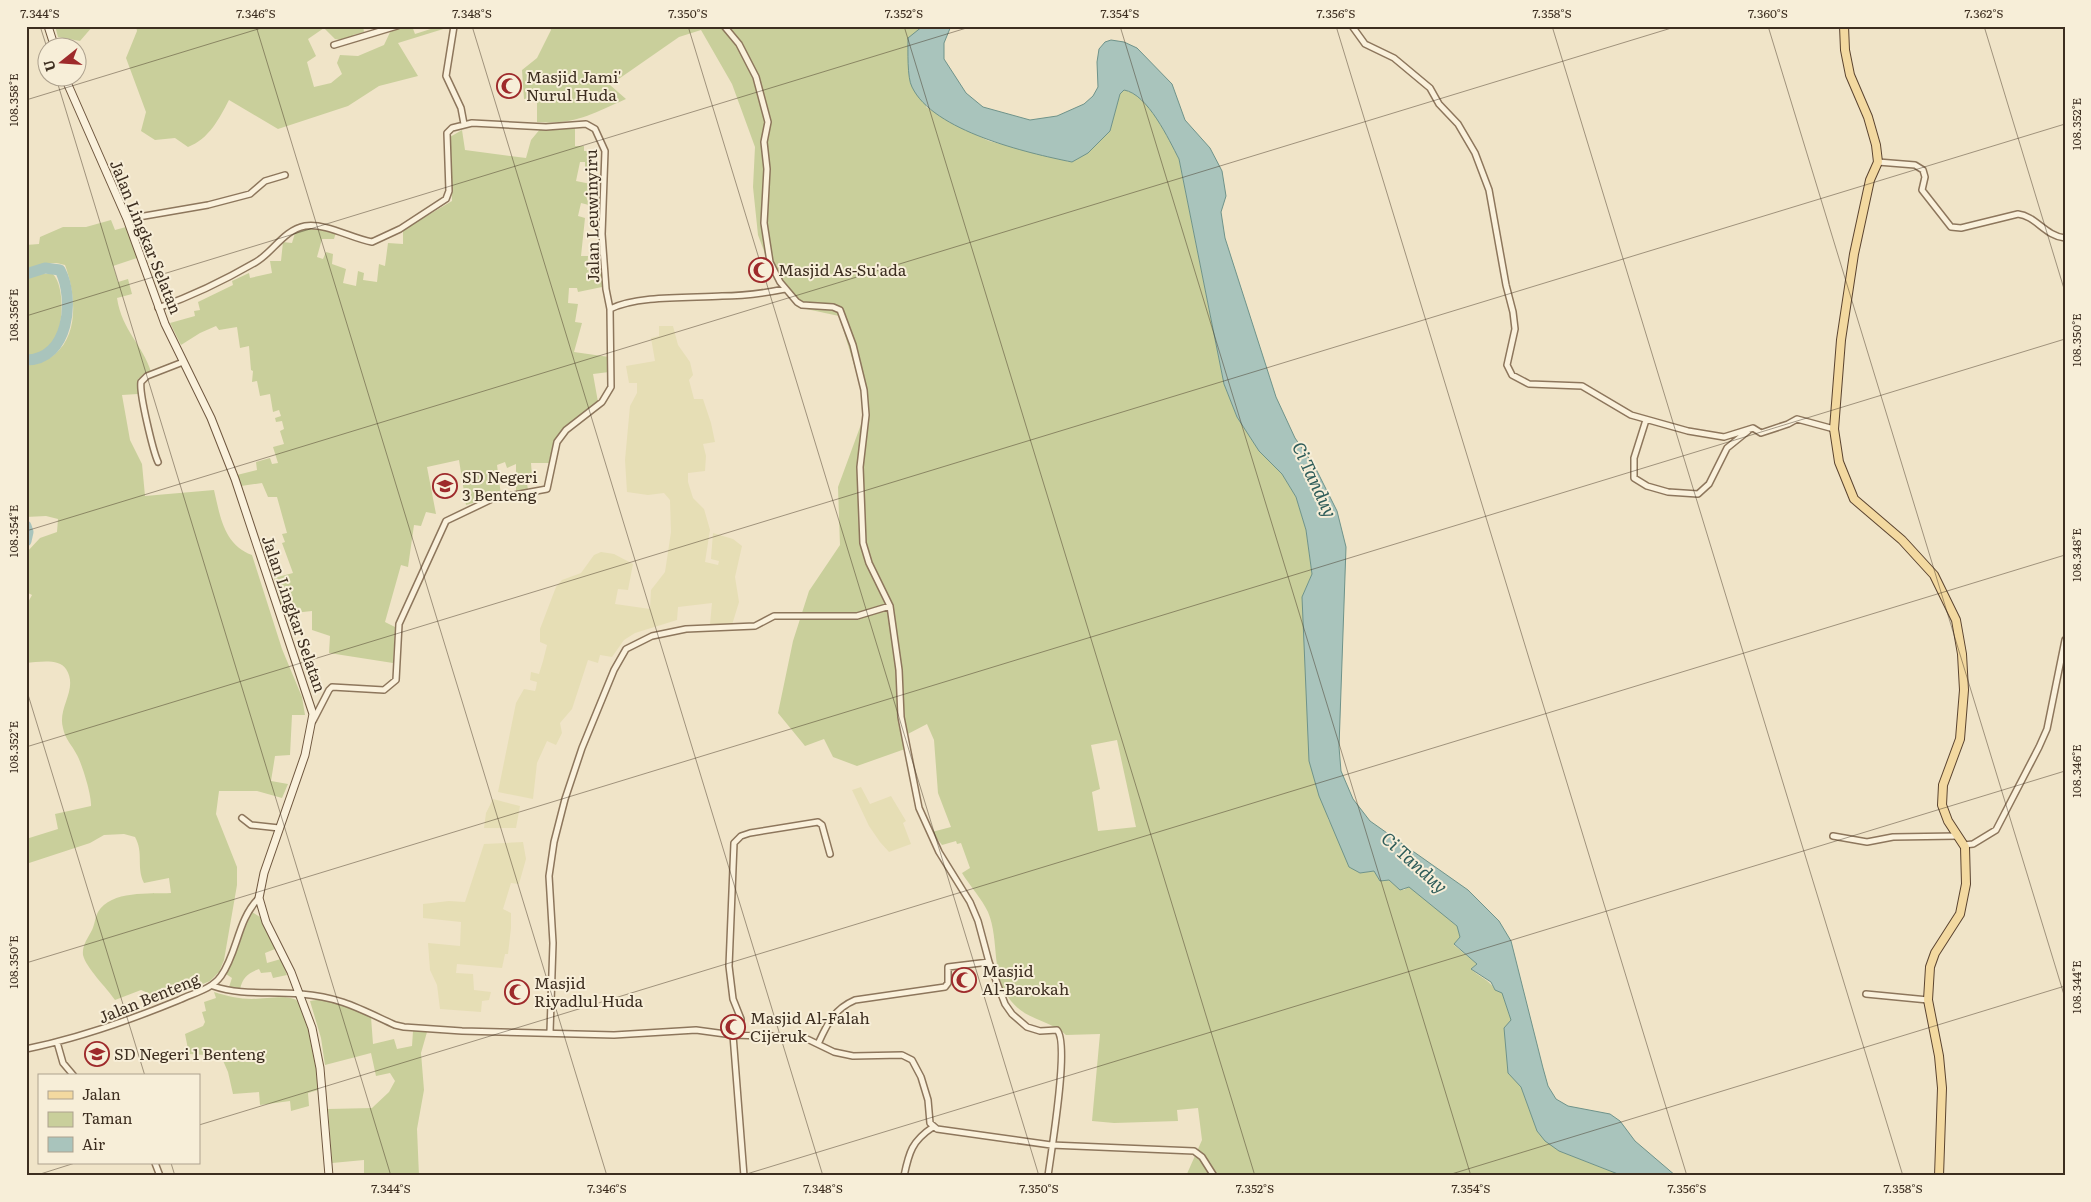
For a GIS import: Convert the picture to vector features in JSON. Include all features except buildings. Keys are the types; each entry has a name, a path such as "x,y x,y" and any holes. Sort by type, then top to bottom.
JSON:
{"main road":[{"path":"1844,26 1845,50 1850,75 1868,117 1876,145 1878,162 1870,180 1849,286 1841,340 1834,429 1839,462 1854,499 1926,564 1934,575 1956,620 1963,670 1962,720 1958,750 1943,785 1942,805 1948,821 1964,845 1966,884 1963,905 1935,953 1930,967 1928,1000 1939,1056 1942,1088 1938,1176"}],"street":[{"path":"48,26 52,38"},
{"path":"334,44 397,26"},
{"path":"158,308 198,293 257,262 274,249 290,232 304,226 315,226 372,242 400,229 446,199 449,191 447,137 452,128 464,124 461,108 446,76 454,26"},
{"path":"724,26 739,44 756,77 768,122 764,142 766,169 764,223 767,253 770,262 785,289 802,305 833,307 840,310 848,327 861,377 866,415 860,467 863,543 869,563 890,606 899,670 901,718 920,808 939,852 970,902 981,930 989,962 1005,1004 1015,1018 1027,1027 1040,1031 1057,1030 1061,1035 1062,1064 1048,1176"},
{"path":"1352,26 1365,44 1394,58 1430,88 1439,104 1458,124 1475,153 1489,190 1506,285 1514,312 1515,336 1508,365 1512,375 1533,385 1582,386 1618,409 1646,420 1688,431 1724,437 1753,428 1762,432 1788,424 1797,419 1834,429"},
{"name":"Jalan Lingkar Selatan","path":"69,88 127,219 158,308 210,418 235,479 289,647 309,701 313,721 305,755 261,881 259,898 266,922 301,994 318,1052 329,1176"},
{"name":"Jalan Leuwinyiru","path":"313,721 332,687 384,690 396,680 399,624 446,521 492,499 547,489 557,442 566,430 602,402 611,387 610,309 606,289 602,234 605,151 595,129 581,124 546,127 464,124"},
{"path":"1878,162 1915,165 1923,170 1925,177 1922,190 1951,227 1961,228 2018,214 2026,216 2050,234 2065,238"},
{"path":"127,219 250,194 265,181 285,176"},
{"path":"610,309 626,304 668,298 726,296 785,289"},
{"path":"158,462 152,448 140,394 141,382 147,376 183,362"},
{"path":"1646,420 1634,458 1634,478 1647,486 1690,495 1698,494 1706,489 1727,448 1753,428"},
{"path":"550,1032 553,943 550,876 554,842 565,799 582,748 614,670 626,649 652,636 686,629 755,626 774,616 857,616 890,606"},
{"path":"1964,845 1973,844 1996,830 2039,746 2047,729 2065,640"},
{"path":"242,818 252,825 279,828"},
{"path":"741,1035 741,1019 733,999 729,966 734,843 741,836 750,833 818,822 822,825 830,854"},
{"path":"1834,836 1866,842 1894,837 1959,836"},
{"name":"Jalan Benteng","path":"26,1049 121,1024 212,986 227,966 237,936 250,908 259,898"},
{"path":"818,1044 829,1019 848,1003 945,987 948,983 948,967 989,962"},
{"path":"212,986 248,993 301,994 341,1000 395,1025 404,1027 462,1031 614,1035 696,1030 733,1035 803,1037 834,1052 852,1056 902,1054 912,1060 924,1084 929,1120 933,1127 942,1130 1052,1145 1194,1151 1202,1157 1214,1176"},
{"path":"1866,994 1928,1000"},
{"path":"733,1035 744,1176"},
{"path":"57,1042 63,1063 72,1074"},
{"path":"904,1176 913,1145 920,1136 933,1127"},
{"path":"155,1164 160,1176"}],"shaded area":[{"path":"659,326 673,326 678,345 690,362 693,375 689,380 694,399 703,399 715,442 703,444 706,456 705,471 688,473 688,482 693,498 704,509 710,530 705,562 718,565 719,561 711,559 713,533 733,539 742,546 735,577 739,602 732,625 710,624 712,603 678,607 677,620 635,633 624,640 612,657 600,655 598,663 588,660 572,709 560,723 562,733 556,745 547,741 537,763 533,799 498,792 516,703 524,689 535,691 536,688 537,682 530,680 531,672 539,674 543,661 547,645 540,642 540,629 556,587 562,580 581,573 594,555 601,552 614,554 633,564 628,590 618,589 615,604 650,609 651,590 665,572 671,532 670,500 664,493 648,495 627,492 625,460 630,406 637,393 637,383 629,383 626,366 655,361 651,338 659,336"},
{"path":"861,787 870,804 891,796 906,821 903,823 911,844 889,852 880,842 869,826 852,790"},
{"path":"493,799 520,806 516,828 484,828 486,813"},
{"path":"523,842 526,859 519,884 511,883 503,909 511,913 511,928 508,954 505,954 502,968 457,964 456,973 473,974 474,990 491,992 489,1000 482,1001 481,1012 440,1009 437,985 430,970 428,943 460,946 461,922 423,918 423,904 449,901 465,902 484,844"}],"green space":[{"path":"55,26 93,26 83,38 58,37"},
{"path":"136,26 363,26 364,32 353,35 354,42 335,39 324,28 308,39 316,56 307,62 314,87 331,83 342,74 337,63 340,55 358,56 384,45 393,26 412,26 415,34 440,26 453,26 398,43 418,76 379,86 348,106 278,129 229,100 208,134 188,147 175,138 155,140 141,131 146,112 126,58 137,31"},
{"path":"550,26 923,26 926,107 959,127 989,141 1071,162 1110,131 1120,94 1124,90 1133,93 1149,108 1170,140 1179,159 1224,384 1237,417 1259,451 1282,474 1296,497 1306,530 1312,574 1302,597 1328,819 1360,873 1374,871 1404,890 1409,886 1457,926 1460,937 1454,945 1477,964 1471,969 1495,990 1502,992 1511,1020 1521,1087 1537,1131 1559,1151 1623,1176 1186,1176 1202,1140 1198,1108 1177,1110 1178,1121 1114,1123 1092,1121 1100,1034 1066,1035 1053,1026 1024,1012 1011,1001 1004,991 998,969 992,923 983,902 962,873 970,868 961,843 957,844 956,841 942,845 932,832 951,827 938,793 934,740 927,724 902,737 905,749 857,766 833,757 824,739 805,746 778,713 793,641 809,591 840,545 838,487 863,419 863,394 839,316 797,307 774,278 758,235 753,187 755,147 732,84 701,30 679,37 610,85 626,99 593,114 573,120 537,122 537,100 524,99 522,70 537,58 551,30","holes":["1117,740 1136,827 1098,831 1092,792 1100,789 1091,745"]},
{"path":"541,128 575,128 575,146 584,146 584,151 590,151 589,167 585,167 585,162 580,162 576,181 591,184 589,196 586,196 589,205 581,203 578,216 585,218 581,256 588,256 587,270 601,267 602,287 578,292 577,288 569,288 568,303 578,304 575,322 582,323 574,352 609,357 609,372 593,374 598,402 573,421 560,435 555,443 549,463 531,463 532,476 526,477 528,490 516,493 516,464 507,468 505,462 497,465 501,495 466,505 459,460 427,467 436,514 426,512 421,526 414,525 408,567 401,565 385,622 395,627 393,663 329,653 330,636 312,630 312,611 284,614 274,578 293,573 282,543 285,542 282,534 287,533 277,497 268,497 262,483 241,486 237,475 257,470 256,462 270,458 272,464 278,463 273,447 284,444 280,431 284,429 282,421 276,422 275,418 281,416 279,410 273,412 270,394 260,396 257,381 252,382 253,371 251,370 249,346 240,348 237,327 219,330 216,326 181,345 170,323 195,316 194,311 200,310 198,302 233,285 232,281 249,273 250,278 272,273 270,261 281,261 283,242 292,243 295,233 306,228 336,232 334,239 322,239 317,257 323,259 326,252 333,254 332,264 346,269 343,283 356,286 358,271 364,273 363,280 377,282 379,264 385,266 388,243 403,244 403,230 452,201 450,137 462,130 465,150 526,158 531,140"},
{"path":"111,220 115,230 126,227 137,258 113,266 118,282 128,279 132,294 117,298 123,320 151,372 138,379 138,394 122,395 130,440 142,464 145,496 214,490 221,519 229,537 235,544 252,555 282,649 302,697 305,715 292,715 290,755 275,756 271,781 288,784 282,798 257,791 219,791 216,814 237,867 237,885 224,960 219,972 210,981 157,1003 150,994 141,990 115,1000 92,972 83,955 84,945 93,928 97,914 104,905 112,900 132,895 171,893 169,878 144,883 140,871 138,843 135,837 124,834 104,835 90,843 26,864 26,839 58,829 55,814 91,806 91,801 81,765 63,728 63,713 70,684 66,669 53,662 26,663 26,606 32,595 26,592 26,553 40,538 57,532 58,519 46,516 26,517 26,366 41,362 55,354 63,345 69,335 72,324 73,299 65,265 50,263 26,269 26,245 39,244 40,237 63,227 86,227"},
{"path":"42,274 53,274 57,281 61,299 61,321 56,339 49,349 40,354 26,356 26,278"},
{"path":"252,912 260,917 275,949 265,953 267,963 281,959 287,975 273,978 271,972 261,973 259,969 247,976 240,989 229,987 232,978 226,974"},
{"path":"214,992 247,999 290,998 300,1004 312,1040 318,1090 308,1093 309,1106 291,1111 290,1101 260,1105 259,1092 233,1094 228,1072 221,1056 189,1054 185,1034 203,1026 205,1022 202,1012 206,1011 204,1002 216,998"},
{"path":"322,999 342,1002 371,1017 373,1044 394,1039 397,1049 412,1046 413,1031 427,1032 421,1053 424,1090 417,1129 419,1176 348,1176 364,1175 364,1160 332,1163 328,1109 372,1108 389,1092 395,1081 390,1073 376,1076 371,1053 325,1065 321,1038 310,1001"}],"water":[{"name":"Ci Tanduy","path":"923,26 951,26 944,43 944,59 966,93 983,107 1030,120 1057,116 1084,104 1093,96 1098,87 1097,62 1099,49 1105,42 1111,40 1124,42 1137,48 1172,84 1185,120 1210,148 1222,171 1226,196 1221,212 1225,238 1276,397 1295,438 1315,467 1337,511 1346,547 1339,747 1341,771 1353,799 1370,821 1468,890 1499,921 1511,941 1548,1086 1556,1099 1568,1106 1610,1114 1620,1121 1635,1141 1676,1176 1623,1176 1559,1151 1545,1141 1537,1131 1521,1087 1508,1073 1504,1028 1511,1020 1502,993 1495,990 1491,982 1471,969 1477,964 1454,944 1460,937 1457,926 1409,887 1400,890 1389,880 1380,881 1374,871 1360,873 1349,867 1319,796 1309,761 1302,597 1312,574 1306,530 1296,497 1282,474 1259,451 1237,417 1224,384 1179,159 1157,119 1141,100 1133,93 1124,90 1120,94 1110,131 1088,153 1072,162 1031,153 983,138 960,128 940,116 923,102 912,87 909,71 908,38"}],"waterway":[{"path":"26,274 45,268 60,270 65,282 67,296 65,326 60,339 52,350 40,357 26,360"},
{"path":"26,526 28,532 26,541"}],"place":[{"name":"Masjid Jami' Nurul Huda","path":"509,86"},
{"name":"Masjid As-Su'ada","path":"761,270"},
{"name":"SD Negeri 3 Benteng","path":"445,486"},
{"name":"Masjid Al-Barokah","path":"964,980"},
{"name":"Masjid Riyadlul Huda","path":"517,992"},
{"name":"Masjid Al-Falah Cijeruk","path":"733,1027"},
{"name":"SD Negeri 1 Benteng","path":"97,1054"}]}
